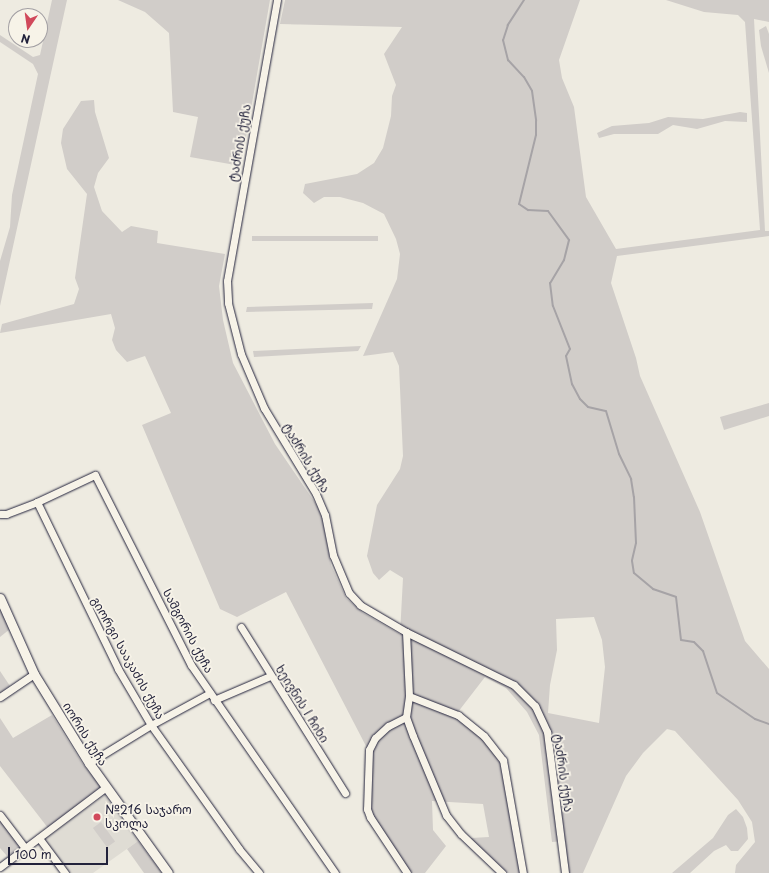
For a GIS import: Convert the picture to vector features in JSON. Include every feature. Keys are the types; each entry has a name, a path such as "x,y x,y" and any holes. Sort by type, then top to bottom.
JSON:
{"street":[{"name":"ტაძრის ქუჩა","path":"277,0 226,281 228,303 252,383 283,442 316,494 325,515 333,555 349,593 360,604 406,632 514,685 535,706 546,732 565,873"},
{"name":"სამგორის ქუჩა","path":"0,514 6,514 36,502 95,475 191,665 336,873"},
{"name":"გიორგი სააკაძის ქუჩა","path":"36,502 115,662 151,725 239,849 259,873"},
{"name":"იორის ქუჩა","path":"0,598 34,674 88,763 168,873"},
{"name":"ხეივნის I ჩიხი","path":"241,627 270,676 345,793"},
{"path":"406,632 409,696 406,717 446,815 461,834 502,873"},
{"path":"0,697 34,674"},
{"path":"214,700 270,676"},
{"path":"88,763 151,725 210,693"},
{"path":"409,696 458,715 484,736 503,760 523,873"},
{"path":"406,717 388,726 375,738 369,750 367,809 370,817 407,873"},
{"path":"0,867 105,788"},
{"path":"0,815 25,848"},
{"path":"39,838 65,873"}],"shaded area":[{"path":"52,0 67,0 0,306 0,261 10,227 12,195 38,74 33,64 9,48 20,48 33,57 40,55 42,48 48,48 48,18"},
{"path":"118,0 270,0 241,166 190,157 198,117 173,112 169,33 145,12"},
{"path":"285,0 580,0 559,60 562,78 574,107 586,197 616,249 760,230 745,22 738,15 704,12 666,0 769,0 769,22 754,19 765,231 769,231 769,236 617,256 611,283 636,358 640,376 700,512 745,641 769,669 769,873 735,873 736,865 755,842 752,822 738,800 675,731 667,729 643,753 626,776 583,873 568,873 565,841 552,842 539,735 527,712 506,688 485,677 458,712 506,758 526,873 508,873 472,841 471,838 489,837 483,804 432,801 433,830 446,846 425,873 409,873 372,815 367,748 286,592 237,617 220,609 142,425 171,413 145,356 127,362 116,350 112,340 115,328 111,314 0,333 2,324 74,304 79,289 75,278 87,194 67,169 61,143 63,129 81,101 94,100 95,112 109,158 98,173 94,187 102,211 122,232 131,226 158,231 157,243 225,254 219,286 223,320 233,363 275,444 318,507 323,521 331,565 346,598 363,613 400,634 403,578 390,570 379,580 373,573 367,556 377,505 400,469 403,456 399,366 393,352 363,356 397,279 400,254 396,239 384,214 363,203 340,197 324,197 314,203 303,193 305,184 357,174 374,163 383,148 391,116 392,96 396,85 384,54 402,27 280,24","holes":["594,617 602,640 605,667 599,723 548,713 550,685 557,650 556,619"]},
{"path":"766,26 769,34 769,73 761,46 759,30"},
{"path":"0,35 8,40 8,47 0,42"},
{"path":"740,112 747,113 747,122 725,121 697,129 673,125 658,134 614,134 599,138 597,133 612,126 649,123 668,117 703,119"},
{"path":"252,236 378,236 378,241 252,241"},
{"path":"373,303 372,309 246,312 247,307"},
{"path":"361,346 358,351 254,357 253,351"},
{"path":"769,403 769,416 724,430 720,417"},
{"path":"0,606 10,629 0,637"},
{"path":"0,671 10,686 0,693"},
{"path":"52,715 82,763 101,787 48,828 0,766 0,718 13,738"},
{"name":"№216 საჯარო სკოლა","path":"105,795 138,841 93,873 68,873 43,840"},
{"path":"736,809 743,817 747,828 748,839 738,851 731,851 726,845 714,851 690,873 672,873 713,838 728,815"},
{"path":"0,820 19,845 19,848 7,856 0,848"},
{"path":"101,822 115,841 107,847 93,828"},
{"path":"138,841 162,873 144,873 127,849"}],"waterway":[{"path":"524,0 508,25 503,40 508,60 524,77 532,91 536,121 536,135 519,204 528,210 548,211 569,240 564,260 550,283 553,306 570,349 566,356 572,384 580,399 588,407 606,411 619,454 631,479 634,497 636,543 632,561 634,573 653,589 676,597 681,640 694,642 703,651 717,693 755,719 769,724"}],"place":[{"name":"№216 საჯარო სკოლა","path":"97,817"}]}
